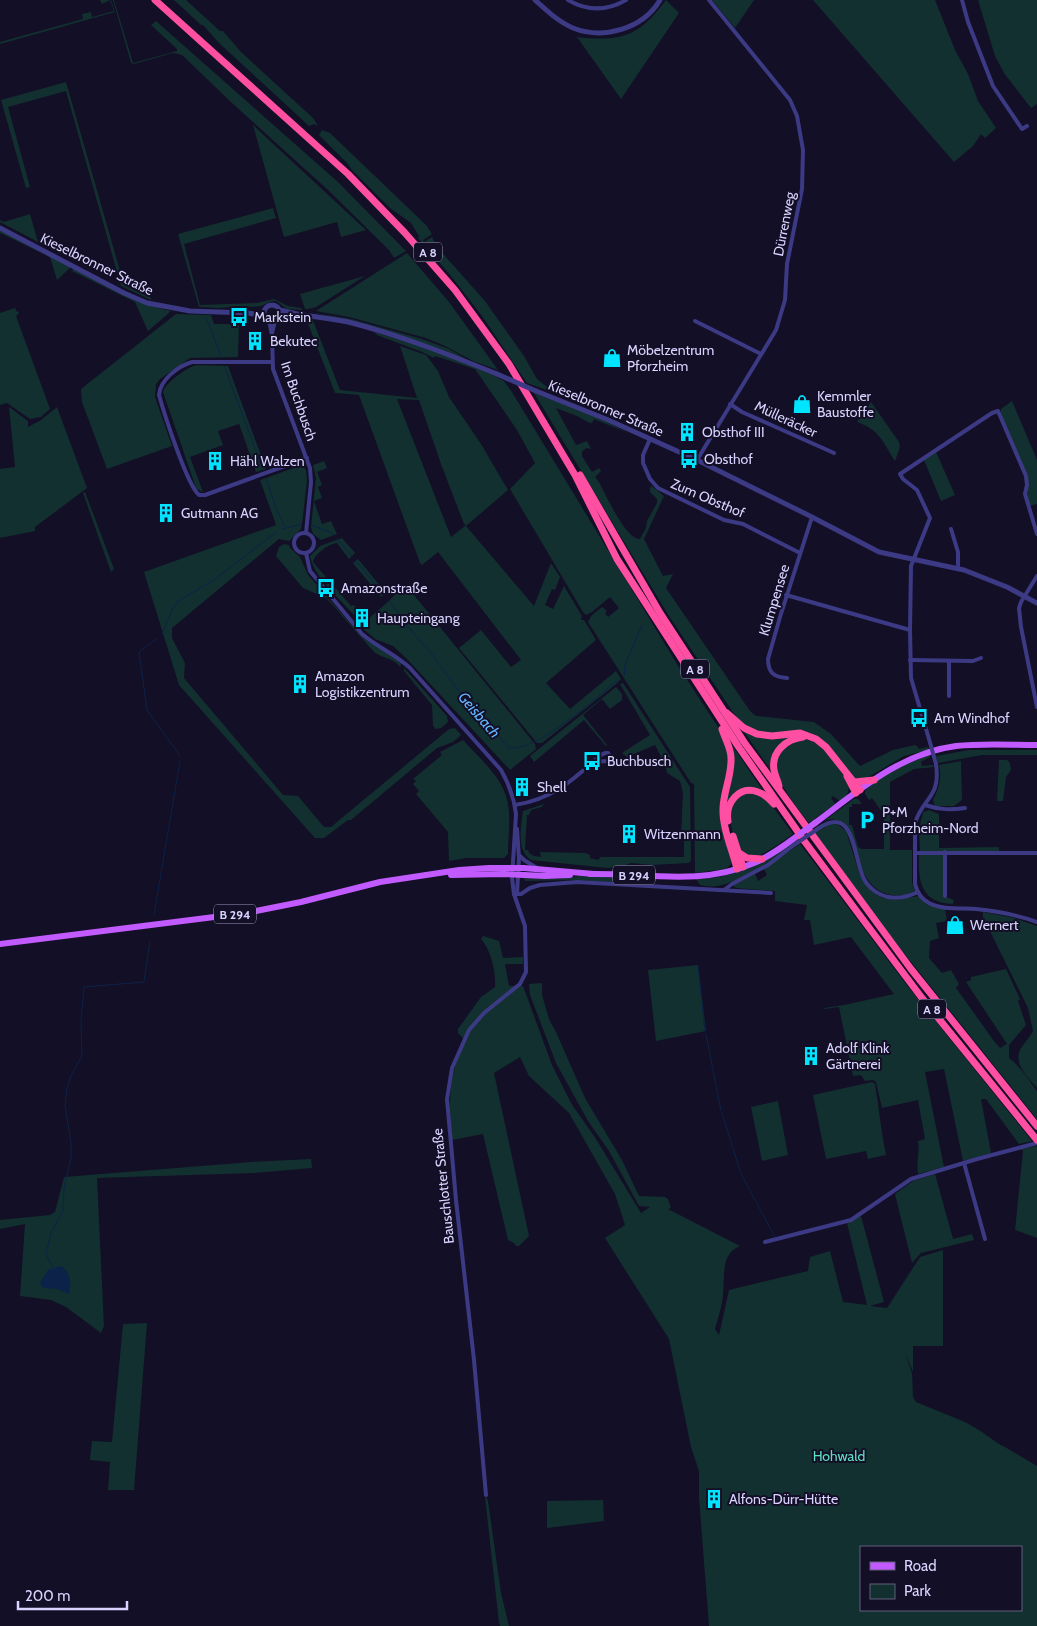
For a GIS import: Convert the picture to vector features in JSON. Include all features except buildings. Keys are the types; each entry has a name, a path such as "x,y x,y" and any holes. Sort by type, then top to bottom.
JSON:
{"highway":[{"name":"A 8","path":"155,0 348,174 444,276 509,364 575,475 617,559 719,719 782,810 892,959 1037,1141"},
{"name":"A 8","path":"161,0 345,166 430,254 475,310 507,355 545,415 636,574 721,708 780,792 911,969 1037,1126"},
{"path":"721,708 744,728 757,734 772,736 800,734 819,741 826,747 858,791"},
{"path":"719,719 729,746 731,759 723,803 723,816 740,868"},
{"path":"780,792 774,768 777,753 790,740 809,736"},
{"path":"846,773 855,782 858,791"},
{"path":"855,782 874,780"},
{"path":"740,868 739,853 728,819 728,806 734,798 743,792 756,791 766,796 782,810"},
{"path":"739,853 747,858 762,859"}],"main road":[{"name":"B 294","path":"515,871 539,869 594,874 693,877 740,868 790,844 817,825 858,791 889,770 911,759 944,748 969,745 1037,745"},
{"name":"B 294","path":"0,944 254,912 312,900 380,882 473,868 556,876 594,874"}],"street":[{"path":"536,0 565,24 584,31 601,33 619,30 637,23 652,11 660,0"},
{"path":"568,0 585,7 602,9 615,6 626,0"},
{"name":"Dürrenweg","path":"697,460 776,330 785,300 787,264 802,189 803,150 797,116 790,100 709,0"},
{"path":"962,0 968,22 993,86 1022,129 1027,126"},
{"name":"Kieselbronner Straße","path":"0,228 124,293 147,303 190,311 248,313 268,317 268,306 274,305 280,313 328,318 372,328 436,350 497,374 697,460 879,552 958,568 997,583 1025,596 1037,604"},
{"path":"268,317 280,313"},
{"name":"Im Buchbusch","path":"268,317 272,335 273,368 310,468 311,482 306,533"},
{"path":"696,321 761,354"},
{"path":"272,362 192,362 163,381 159,389 159,395 176,445 191,485 199,495 205,495 306,458"},
{"name":"Mülleräcker","path":"730,404 742,412 834,453"},
{"path":"1037,534 1025,494 1026,476 998,411 992,413 900,474 903,479 918,490 930,518 911,566 910,660 911,678 936,764 937,786 918,815 915,823 915,884 918,892 926,901 937,905 992,911 1037,922"},
{"name":"Zum Obsthof","path":"650,439 643,456 643,463 650,479 658,488 724,520 742,524 800,553"},
{"name":"Klumpensee","path":"787,678 775,676 771,673 768,659 786,595 812,517"},
{"path":"951,530 958,552 958,568"},
{"name":"Im Buchbusch","path":"306,533 311,536 314,542 313,548 306,553 297,551 293,543 297,535 306,533"},
{"name":"Im Buchbusch","path":"306,553 310,571 362,634 410,668 500,770 509,784 515,804 519,854 515,871"},
{"path":"1037,576 1019,608 1037,707"},
{"path":"786,595 910,630"},
{"path":"910,660 973,662 981,658"},
{"path":"949,661 950,696"},
{"path":"515,804 530,802 554,793 593,762"},
{"path":"925,805 938,809 953,810 966,808"},
{"path":"817,825 832,821 839,822 845,826 864,879 876,892 896,898 911,896 918,892"},
{"name":"Im Buchbusch","path":"515,871 516,825"},
{"path":"724,890 768,864 790,844"},
{"path":"945,852 945,896"},
{"path":"915,853 1037,853"},
{"path":"519,854 524,860 539,869"},
{"name":"Bauschlotter Straße","path":"486,1494 474,1360 456,1208 447,1099 452,1068 472,1025 517,987 525,975 524,926 515,894 515,871"},
{"path":"515,894 521,894 530,888 540,885 577,882 771,893"},
{"path":"765,1242 851,1220 908,1181 1020,1148 1037,1141"},
{"path":"964,1163 985,1239"}],"green space":[{"path":"100,0 110,0 102,4"},
{"path":"110,0 115,12 0,44 0,42 83,19 82,14 91,12 92,17 114,11"},
{"path":"113,0 133,63 177,51 151,25 156,21 338,182 406,251 394,258 389,250 328,190 182,55 173,53 134,64 131,63"},
{"path":"174,0 186,0 220,31 223,31 241,52 313,118 318,126 314,124 309,126 219,43 203,25"},
{"path":"666,0 679,13 621,99 577,37 605,39 628,34 647,22"},
{"path":"712,0 754,0 735,28"},
{"path":"813,0 935,0 978,101 996,128 985,138 981,134 973,146 954,162"},
{"path":"978,0 1037,0 1037,104 1031,108 1004,73 995,56"},
{"path":"66,82 124,285 151,298 151,300 121,286 66,91 8,107 30,187 26,188 1,100"},
{"path":"253,125 366,230 341,237 337,222 284,237"},
{"path":"322,130 330,133 426,225 432,234 423,240 424,242 432,237 437,247 485,301 524,356 537,379 546,386 580,402 527,383 482,316 418,238 419,236 411,223 390,208 351,169 319,135"},
{"path":"273,208 276,218 184,244 200,305 257,303 274,299 288,306 303,310 287,309 276,301 251,307 199,307 178,234"},
{"path":"30,214 38,242 0,222 0,220 4,222"},
{"path":"0,230 71,267 57,280 50,257 0,233"},
{"path":"407,253 449,302 498,370 473,361 426,338 349,317 316,311"},
{"path":"74,269 133,299 171,311 148,331 135,302 72,271 70,272"},
{"path":"365,276 316,307 305,309 300,294"},
{"path":"15,308 19,313 16,316 50,409 41,417 30,419 7,403 0,405 0,313"},
{"path":"309,312 351,319 422,339 449,349 468,360 342,319"},
{"path":"176,314 211,315 214,324 239,324 238,357 190,358 160,379 156,384 155,397 172,446 107,469 82,402 81,389"},
{"path":"308,317 312,318 340,390 417,398 400,346 426,355 438,371 449,397 481,444 508,490 466,526 534,606 551,563 560,577 555,590 552,589 545,605 553,609 564,586 582,616 581,620 584,620 596,640 546,683 570,709 616,671 621,679 542,743 537,743 459,648 481,630 511,667 521,660 438,552 422,565 420,563 359,395 335,393 307,321","holes":["397,399 419,400 441,464 466,525 451,537"]},
{"path":"374,332 432,350 489,373 504,381 512,392 680,669 720,730 730,760 723,795 732,863 726,869 695,873 694,784 691,783 588,622 591,616 602,607 607,611 605,613 608,617 619,608 610,597 592,612 586,615 583,612 510,489 535,463 517,430 475,369 435,356 434,358 377,335"},
{"path":"197,365 228,366 266,469 256,472 239,424 218,431 223,445 190,457 203,492 196,488 163,392 168,384 177,376"},
{"path":"534,393 595,416 628,433 594,419 590,423 556,408 576,445 587,441 591,449 587,448 582,451 582,456 592,472 599,468 601,471 595,477 623,525 635,537 640,539 657,503 657,499 650,492 650,488 652,486 664,496 644,539 663,576 673,574 666,588 750,711 756,716 814,722 831,734 860,766 893,750 915,745 919,749 928,747 929,750 904,756 867,778 859,780 854,778 823,741 755,732 738,720 669,616"},
{"path":"1012,401 1037,460 1037,504 1030,506 1027,497 1028,486 1001,416 1001,409"},
{"path":"871,402 899,442 900,447 895,461 876,433 857,422"},
{"path":"9,407 28,421 28,427 41,420 57,407 87,488 35,527 35,531 0,538 0,469 15,467"},
{"path":"936,452 955,495 941,501 924,460"},
{"path":"324,461 327,468 317,472 322,485 318,487 322,498 314,501 322,524 331,521 337,534 321,540 313,534 311,527 316,478 313,465"},
{"path":"302,465 306,470 307,481 301,529 289,541 279,539 172,628 172,638 185,663 184,678 283,795 298,796 324,827 331,827 449,729 455,728 461,735 453,742 437,748 351,820 348,820 324,838 315,838 179,685 144,572 276,525 260,480"},
{"path":"85,492 114,569 111,572 83,493"},
{"path":"342,538 355,553 349,559 337,543 322,550 313,562 351,606 354,605 359,611 354,615 316,572 310,556 320,546"},
{"path":"284,544 289,545 300,557 308,575 363,638 397,660 401,664 400,667 394,661 374,652 326,598 303,588 276,556 279,547"},
{"path":"358,559 386,593 381,597 353,563"},
{"path":"405,584 535,744 536,749 510,770 407,659 393,646 375,639 360,626 389,601"},
{"path":"404,668 447,716 448,722 441,728 436,729 433,726 432,705 404,671"},
{"path":"623,683 690,787 691,860 689,863 652,865 631,863 621,867 607,868 531,860 526,856 521,844 523,811 544,804 542,807 531,810 529,815 527,815 525,850 528,850 534,856 541,857 540,852 585,853 590,855 590,858 598,860 601,857 684,857 684,842 681,836 683,793 680,781 667,773 665,764 655,745 627,757 622,753 650,735 620,684"},
{"path":"616,687 622,694 622,700 610,709 602,699 583,715 606,746 584,720 534,762 530,756"},
{"path":"742,729 749,732 798,735 786,741 772,772"},
{"path":"801,739 809,740 824,749 836,764 849,788 847,796 840,801 833,796 831,798 835,804 809,823 783,786 776,765 777,756 783,748"},
{"path":"463,740 493,773 506,796 509,810 509,825 508,854 504,858 467,858 449,861 448,832 416,794 419,791 413,784 416,781 413,779 442,755 440,752"},
{"path":"732,745 763,791 736,794 726,821 739,863 725,819"},
{"path":"969,750 1037,750 1037,755 982,755 938,763 936,756"},
{"path":"929,754 930,757 921,762 922,766 933,765 934,767 914,769 890,782 890,850 912,850 912,883 915,891 910,894 892,895 877,889 867,879 845,826 837,820 824,821 854,799 858,799 862,804 852,804 852,807 849,807 849,825 852,825 858,847 862,849 884,849 884,815 872,798 869,800 865,791 887,774"},
{"path":"999,760 1007,760 1010,763 1011,770 1006,777 1003,801 997,801"},
{"path":"961,761 962,800 954,806 935,806 933,800 939,783 939,765"},
{"path":"751,792 767,799 793,834 768,851 752,857 743,854 739,849 730,820 731,807 737,797"},
{"path":"929,810 939,814 939,848 999,847 999,851 920,851 919,829 923,812"},
{"path":"830,824 837,824 846,831 860,875 876,894 883,898 895,900 919,896 931,906 945,909 947,921 936,923 939,938 930,941 929,958 942,973 951,970 959,984 956,988 1000,1048 1007,1044 966,982 971,980 971,977 1006,969 1020,999 1018,1001 1026,1025 1009,1045 1009,1058 1037,1091 1037,1119 896,943 815,833"},
{"path":"793,843 769,862 734,881 710,886 700,885 696,879 735,873 771,857"},
{"path":"800,844 906,984 1032,1141 1019,1144 986,1099 981,1099 991,1153 963,1161 944,1069 925,1072 944,1167 918,1174 918,1141 925,1139 918,1100 882,1108 876,1082 873,1080 865,1081 861,1075 853,1076 839,1007 824,1008 894,994 851,937 814,945 810,920 804,920 807,905 775,901 775,891 736,888 733,886 755,874 758,881 767,875 764,869"},
{"path":"943,854 944,896 954,900 953,904 942,903 928,895 921,882 919,873 919,855"},
{"path":"579,876 617,878 628,881 628,883 576,880 525,881 524,878 559,879"},
{"path":"983,912 1014,918 1037,926 1037,1088 1022,1070 1018,1059 1021,1048 1033,1031 1028,1008 983,917"},
{"name":"Hohwald","path":"483,936 499,941 503,958 523,957 523,964 505,964 509,986 523,986 552,1065 571,1103 596,1139 641,1213 650,1207 639,1206 609,1151 588,1121 556,1063 530,995 529,984 542,983 542,995 549,1019 585,1098 622,1160 639,1196 665,1197 668,1199 671,1208 668,1209 740,1246 729,1254 726,1260 720,1312 715,1329 719,1335 729,1290 808,1271 810,1257 830,1251 843,1302 867,1305 847,1223 861,1216 884,1302 870,1306 887,1308 920,1257 943,1250 943,1346 913,1346 913,1372 905,1353 912,1373 913,1397 916,1402 965,1422 1037,1466 1037,1626 709,1626 699,1498 699,1471 691,1447 669,1339 605,1238 625,1225 615,1194 569,1113 529,1076 520,1057 494,1073 529,1236 519,1246 508,1240 483,1134 452,1140 450,1096 452,1079 456,1062 465,1040 458,1033 458,1029 481,997 495,987 492,961 481,939"},
{"path":"698,965 706,1031 656,1041 648,970"},
{"path":"872,1082 875,1084 886,1155 868,1159 866,1151 826,1159 813,1095"},
{"path":"778,1101 788,1155 762,1161 751,1107"},
{"path":"1036,1146 1037,1238 1015,1230 1023,1151 1021,1149"},
{"path":"311,1159 312,1168 254,1173 97,1178 104,1326 101,1333 66,1307 51,1300 20,1296 25,1224 0,1229 0,1220 50,1215 55,1212 64,1177"},
{"path":"935,1174 953,1239 972,1234 974,1240 921,1253 912,1263 895,1194 913,1181"},
{"path":"147,1323 134,1490 108,1490 110,1462 90,1460 92,1441 112,1442 123,1324"},
{"path":"485,1497 488,1501 501,1593 509,1626 500,1626 499,1623"},
{"path":"603,1500 604,1521 547,1528 547,1501"}],"water":[{"path":"60,1266 68,1274 69,1294 57,1289 43,1288 40,1283 48,1270"}],"waterway":[{"path":"206,318 221,355"},
{"path":"225,368 261,464"},
{"path":"266,479 285,527"},
{"name":"Geisbach","path":"282,529 302,524"},
{"name":"Geisbach","path":"311,525 334,535"},
{"name":"Geisbach","path":"162,634 178,601 214,580 276,532"},
{"name":"Geisbach","path":"337,539 352,556"},
{"name":"Geisbach","path":"356,561 384,595"},
{"name":"Geisbach","path":"389,601 431,653 473,710 509,748 521,747 550,733 618,680"},
{"path":"624,676 625,665 642,625"},
{"name":"Geisbach","path":"158,638 139,652 147,710 180,756"},
{"name":"Geisbach","path":"154,915 180,761"},
{"path":"53,1268 46,1254 51,1233 63,1211 64,1188 71,1158 71,1143 65,1105 71,1076 82,1056 81,1022 84,987 144,982 150,941"},
{"path":"698,966 705,1031"},
{"path":"706,1034 721,1111"},
{"path":"722,1113 741,1174 775,1237"}],"place":[{"name":"Markstein","path":"239,317"},
{"name":"Bekutec","path":"255,341"},
{"name":"Möbelzentrum Pforzheim","path":"612,358"},
{"name":"Kemmler Baustoffe","path":"802,404"},
{"name":"Obsthof III","path":"687,432"},
{"name":"Obsthof","path":"689,459"},
{"name":"Hähl Walzen","path":"215,461"},
{"name":"Gutmann AG","path":"166,513"},
{"name":"Amazonstraße","path":"326,588"},
{"name":"Haupteingang","path":"362,618"},
{"name":"Amazon Logistikzentrum","path":"300,684"},
{"name":"Am Windhof","path":"919,718"},
{"name":"Buchbusch","path":"592,761"},
{"name":"Shell","path":"522,787"},
{"name":"P+M Pforzheim-Nord","path":"867,820"},
{"name":"Witzenmann","path":"629,834"},
{"name":"Wernert","path":"955,925"},
{"name":"Adolf Klink Gärtnerei","path":"811,1056"},
{"name":"Alfons-Dürr-Hütte","path":"714,1499"}]}
